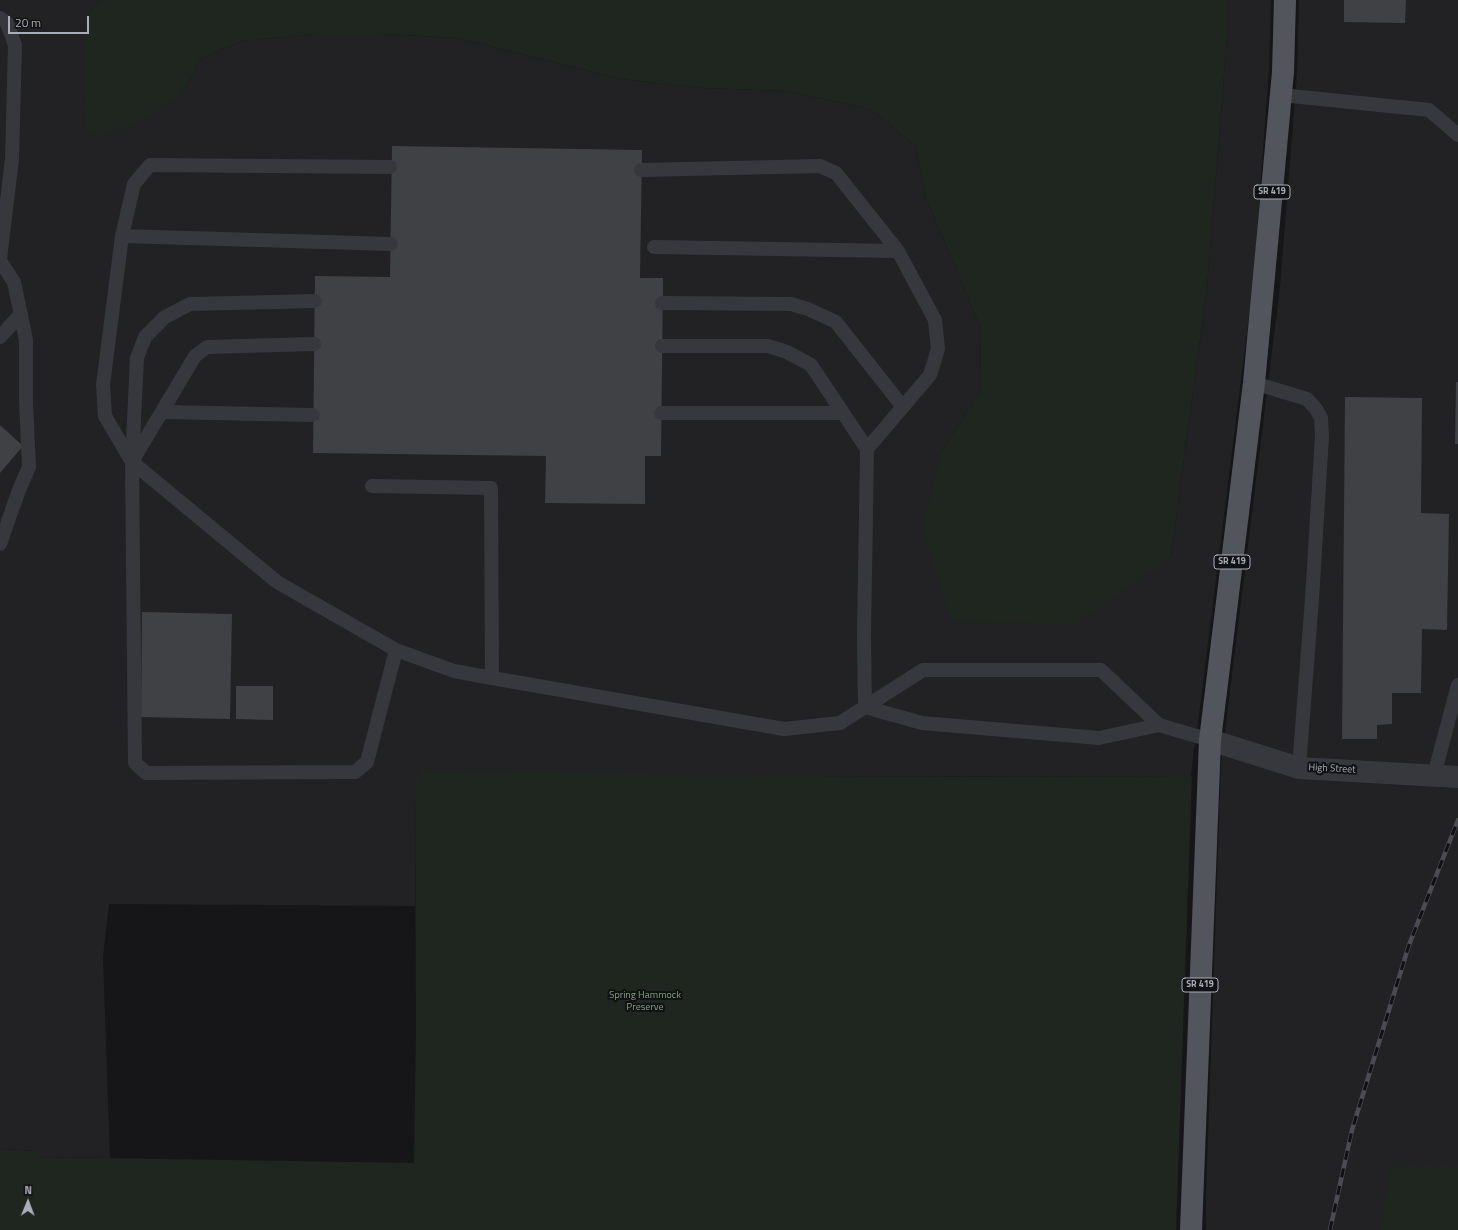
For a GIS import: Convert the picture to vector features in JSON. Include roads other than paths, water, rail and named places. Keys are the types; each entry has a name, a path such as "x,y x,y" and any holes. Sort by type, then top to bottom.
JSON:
{"main road":[{"name":"SR 419","path":"1191,1230 1210,740 1254,383 1281,95 1285,0"}],"street":[{"name":"High Street","path":"1210,740 1299,768 1458,777"}],"lane":[{"path":"0,18 7,23 15,46 12,159 0,260 14,282 26,340 26,402 29,467 19,490 0,544"},
{"path":"1281,95 1429,110 1458,134"},
{"path":"390,167 150,166 134,184 122,236 103,385 105,416 132,462 277,582 396,650 454,671 784,729 840,723 923,670 1101,670 1159,725 1210,740"},
{"path":"642,170 820,166 836,172 898,251 935,320 938,349 930,375 866,449"},
{"path":"122,236 391,244"},
{"path":"654,247 898,251"},
{"path":"315,301 190,304 165,316 145,337 137,358 132,462 135,763 146,773 355,772 367,762 396,650"},
{"path":"662,303 791,304 808,309 836,322 902,406"},
{"path":"0,337 21,314"},
{"path":"132,462 195,356 206,347 314,344"},
{"path":"662,346 768,346 787,352 811,365 866,449 864,636 865,707"},
{"path":"1254,383 1307,399 1316,409 1321,418 1322,436 1312,599 1299,768"},
{"path":"162,412 313,415"},
{"path":"661,413 843,413"},
{"path":"372,486 491,488 492,678"},
{"path":"1434,775 1458,685"},
{"path":"865,707 922,723 1099,738 1159,725"}],"railway":[{"path":"1330,1230 1352,1130 1409,945 1458,820"}],"park label":[{"name":"Spring Hammock Preserve","path":"645,1002"}]}
